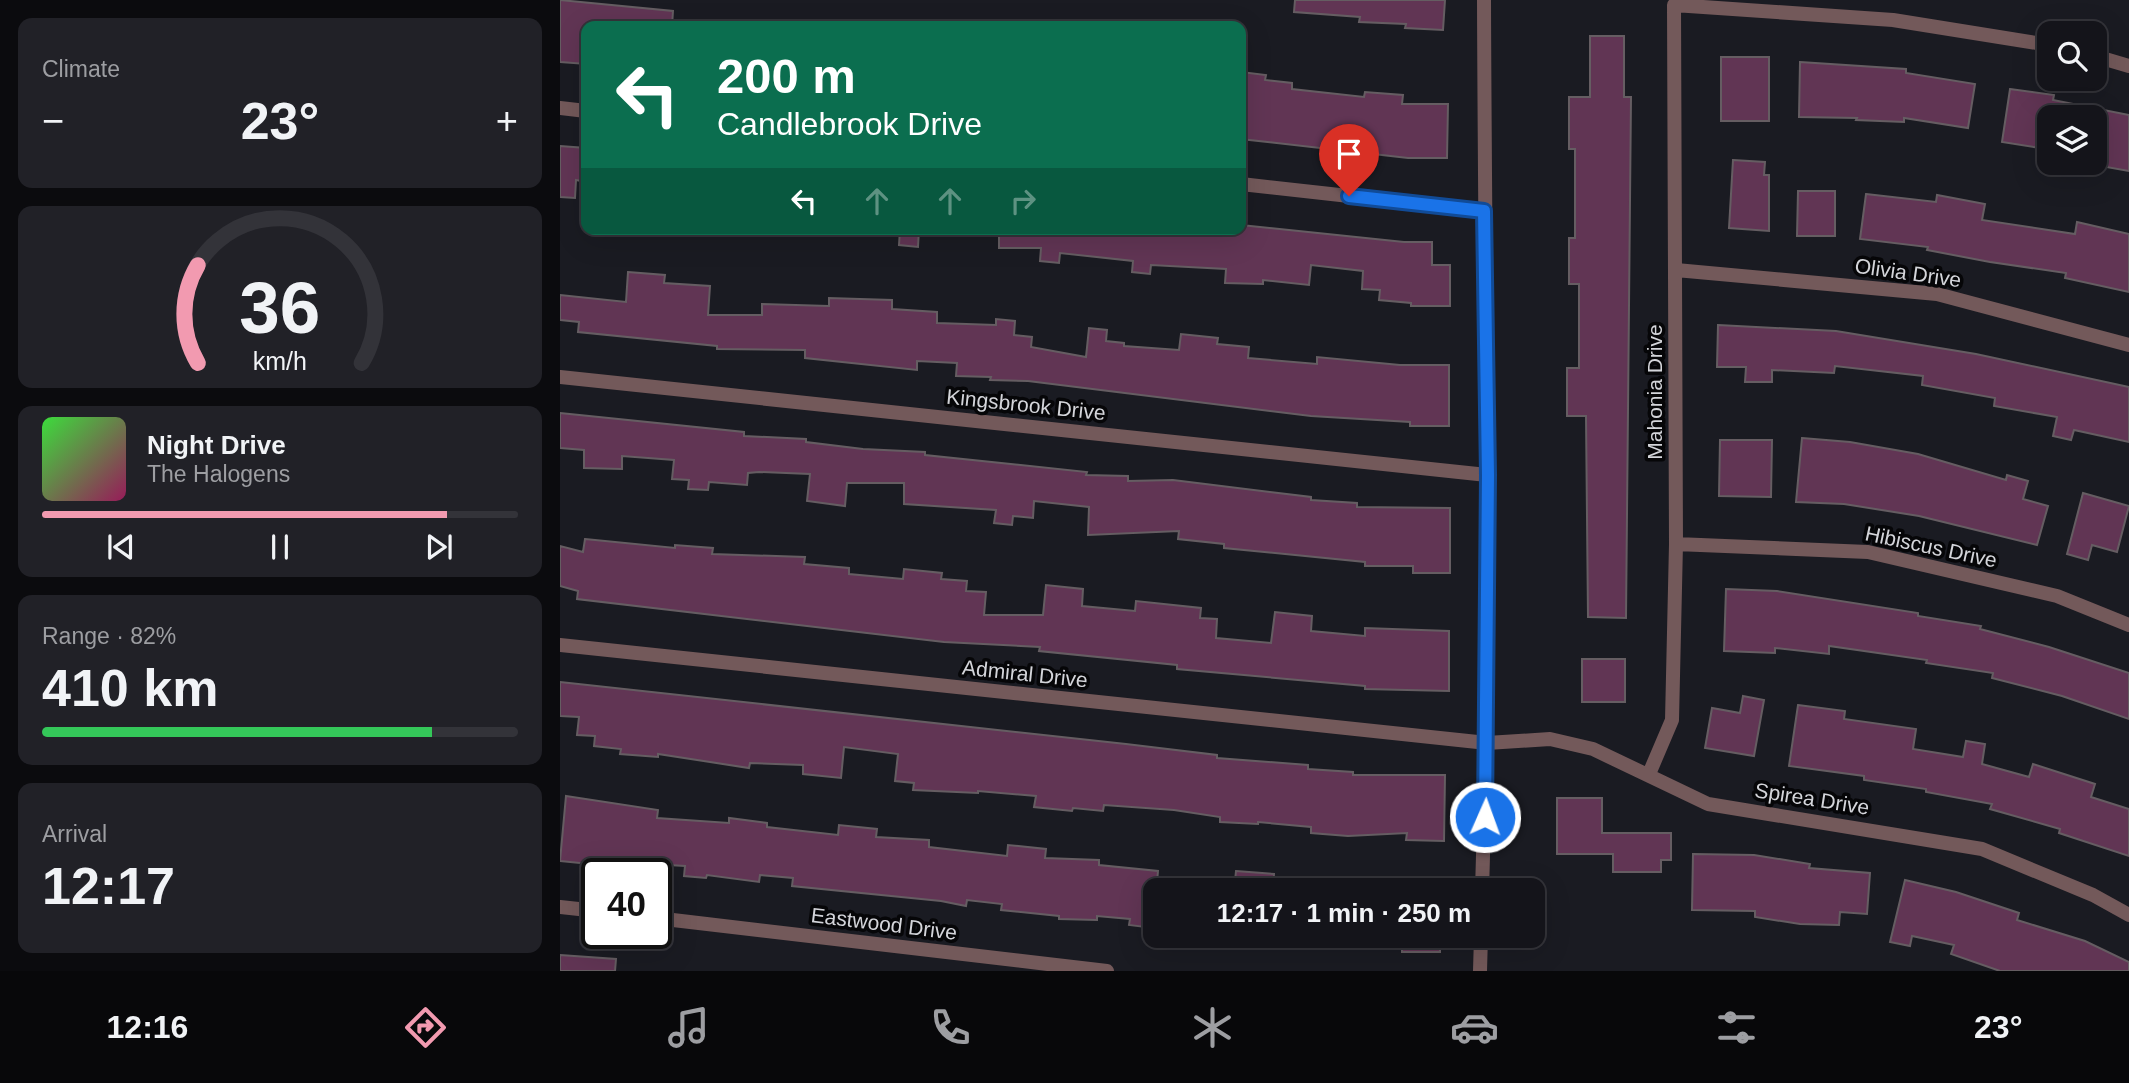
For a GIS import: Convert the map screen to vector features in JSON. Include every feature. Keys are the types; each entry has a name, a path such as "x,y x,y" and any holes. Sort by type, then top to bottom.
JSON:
{"street":[{"path":"1482,878 1487,743 1488,475 1484,0"},
{"name":"Mahonia Drive","path":"1649,774 1672,720 1676,544 1674,5 1893,20 2037,43"},
{"path":"2107,60 2129,66"},
{"path":"560,108 581,110"},
{"path":"1246,185 1484,211"},
{"name":"Olivia Drive","path":"1676,270 1937,294 2129,345"},
{"name":"Kingsbrook Drive","path":"560,377 1488,475"},
{"name":"Hibiscus Drive","path":"1676,544 1868,552 2057,597 2129,625"},
{"name":"Admiral Drive","path":"560,645 1487,743"},
{"name":"Spirea Drive","path":"1487,743 1550,739 1593,749 1708,804 1982,849 2093,895 2129,915"},
{"path":"560,907 581,909"},
{"name":"Eastwood Drive","path":"672,920 1107,971"},
{"path":"1480,971 1481,948"}],"building":[{"path":"560,0 673,11 672,21 581,21 581,64 560,62"},
{"path":"1295,0 1445,0 1443,30 1405,28 1406,24 1359,22 1360,17 1294,12"},
{"path":"1590,36 1624,36 1624,97 1631,97 1626,618 1588,617 1586,416 1567,416 1567,368 1579,368 1579,284 1569,284 1569,238 1575,238 1575,149 1569,149 1569,97 1590,97"},
{"path":"1721,57 1769,57 1769,121 1721,121"},
{"path":"1800,62 1906,69 1906,73 1975,84 1968,128 1904,118 1904,122 1799,117"},
{"path":"1246,73 1266,75 1265,80 1292,83 1292,89 1364,97 1365,92 1403,95 1402,104 1448,104 1447,158 1408,158 1246,140"},
{"path":"2010,89 2054,95 2053,100 2078,105 2037,105 2037,148 2002,142"},
{"path":"2107,111 2129,115 2129,171 2107,167"},
{"path":"560,146 581,148 581,181 576,180 575,198 560,197"},
{"path":"1733,160 1765,162 1764,175 1769,175 1769,231 1729,228"},
{"path":"1798,191 1835,191 1835,236 1797,236"},
{"path":"1866,194 1936,202 1937,195 1985,204 1982,220 2075,234 2077,222 2129,234 2129,292 2065,278 2066,273 1990,262 1927,250 1928,247 1860,239"},
{"path":"1246,226 1404,242 1432,242 1432,265 1450,265 1450,306 1411,306 1411,303 1379,300 1380,290 1362,289 1363,271 1311,265 1309,285 1263,280 1263,284 1225,283 1226,269 1151,265 1150,274 1132,272 1133,261 1060,253 1059,263 1040,261 1041,248 999,248 999,235 1246,235"},
{"path":"900,235 919,235 918,247 899,245"},
{"path":"628,272 665,275 664,283 710,286 708,315 762,315 762,304 829,306 829,298 892,300 892,309 937,312 937,323 996,325 996,319 1015,321 1014,335 1032,337 1031,347 1086,357 1089,328 1107,330 1106,341 1124,343 1124,346 1179,350 1181,334 1218,338 1217,344 1249,347 1248,358 1317,364 1317,357 1400,365 1449,365 1449,426 1410,426 1410,422 1311,416 1028,381 956,376 957,363 917,361 917,370 805,358 805,350 717,349 717,346 578,332 579,322 560,320 560,295 626,302"},
{"path":"1718,325 1836,331 1976,354 2129,387 2129,442 2074,430 2071,440 2053,436 2057,417 1994,406 1995,398 1922,385 1923,376 1835,366 1834,373 1772,370 1772,382 1745,382 1746,367 1717,367"},
{"path":"560,413 744,432 744,436 806,439 806,442 863,449 925,452 925,455 1087,472 1086,475 1128,476 1128,481 1173,480 1311,497 1311,500 1357,503 1357,507 1450,508 1450,573 1413,573 1413,566 1365,566 1365,562 1224,548 1224,544 1178,539 1179,531 1088,535 1089,507 1034,501 1033,518 1013,516 1012,525 994,523 996,510 904,504 904,483 847,483 845,506 807,501 810,474 748,473 747,485 709,482 708,490 688,489 689,480 672,479 674,460 622,456 622,469 584,468 584,450 560,448"},
{"path":"1802,438 1850,442 1918,454 2006,480 2007,475 2028,481 2023,499 2048,506 2037,545 1919,516 1844,504 1796,502"},
{"path":"1720,440 1772,440 1771,497 1719,496"},
{"path":"2083,493 2129,506 2117,552 2092,545 2088,560 2067,554"},
{"path":"585,539 675,548 675,545 713,548 712,554 805,557 804,564 849,568 849,574 903,579 904,569 942,573 941,579 967,581 966,591 986,592 984,615 1043,615 1046,585 1083,589 1082,606 1135,611 1136,601 1201,608 1200,618 1217,619 1216,638 1271,643 1275,612 1312,616 1311,631 1365,636 1365,628 1449,631 1449,691 1365,689 1365,686 1177,669 1177,665 1039,651 1040,647 944,642 577,599 578,591 560,586 560,546 583,552"},
{"path":"1726,589 1777,591 1918,613 1918,616 1981,626 1980,629 2049,647 2129,673 2129,719 2062,696 1992,678 1993,673 1926,663 1927,660 1829,646 1829,654 1775,648 1775,653 1724,651"},
{"path":"1582,659 1625,659 1625,702 1582,702"},
{"path":"560,682 1126,744 1217,755 1217,758 1308,765 1308,769 1353,772 1353,775 1445,775 1444,841 1406,840 1407,833 1348,836 1311,833 1311,827 1220,822 1220,817 1174,810 1104,805 1103,811 1034,807 1036,796 978,791 913,790 914,783 895,781 898,754 844,747 841,778 803,774 803,765 750,763 749,768 658,754 658,757 620,754 621,749 594,746 595,736 577,735 579,717 560,716"},
{"path":"1743,696 1764,700 1754,756 1705,748 1712,708 1740,713"},
{"path":"1798,705 1845,711 1844,719 1916,729 1913,749 1963,757 1966,741 1985,744 1982,764 2029,777 2033,764 2095,784 2091,797 2129,809 2129,856 2059,833 2060,829 1990,809 1992,804 1926,792 1926,789 1864,780 1864,776 1789,766"},
{"path":"566,796 658,810 657,818 729,823 729,818 767,823 767,827 838,835 839,825 877,829 876,837 929,840 929,847 1007,856 1008,845 1046,849 1045,858 1099,860 1099,865 1158,871 1157,878 1143,878 1143,927 1129,925 1130,919 1097,916 1097,920 1059,919 1059,916 1001,910 1002,904 967,900 966,906 941,901 792,886 793,878 760,875 759,882 707,875 706,878 684,876 685,866 672,865 672,858 581,858 581,863 560,861"},
{"path":"1557,798 1602,798 1602,833 1671,833 1671,860 1661,860 1661,872 1613,872 1613,854 1557,854"},
{"path":"1693,854 1754,855 1810,864 1809,868 1870,873 1867,914 1840,912 1839,925 1800,924 1755,917 1755,911 1692,910"},
{"path":"1236,871 1274,874 1274,878 1235,878"},
{"path":"1905,880 1956,892 2019,913 2017,920 2085,941 2129,962 2129,971 2000,971 1951,954 1954,945 1912,936 1910,946 1890,942"},
{"path":"1402,948 1440,948 1440,952 1402,952"},
{"path":"560,955 616,959 615,971 560,971"}],"route":[{"path":"1349,196 1484,211 1488,475 1485,817"}]}
